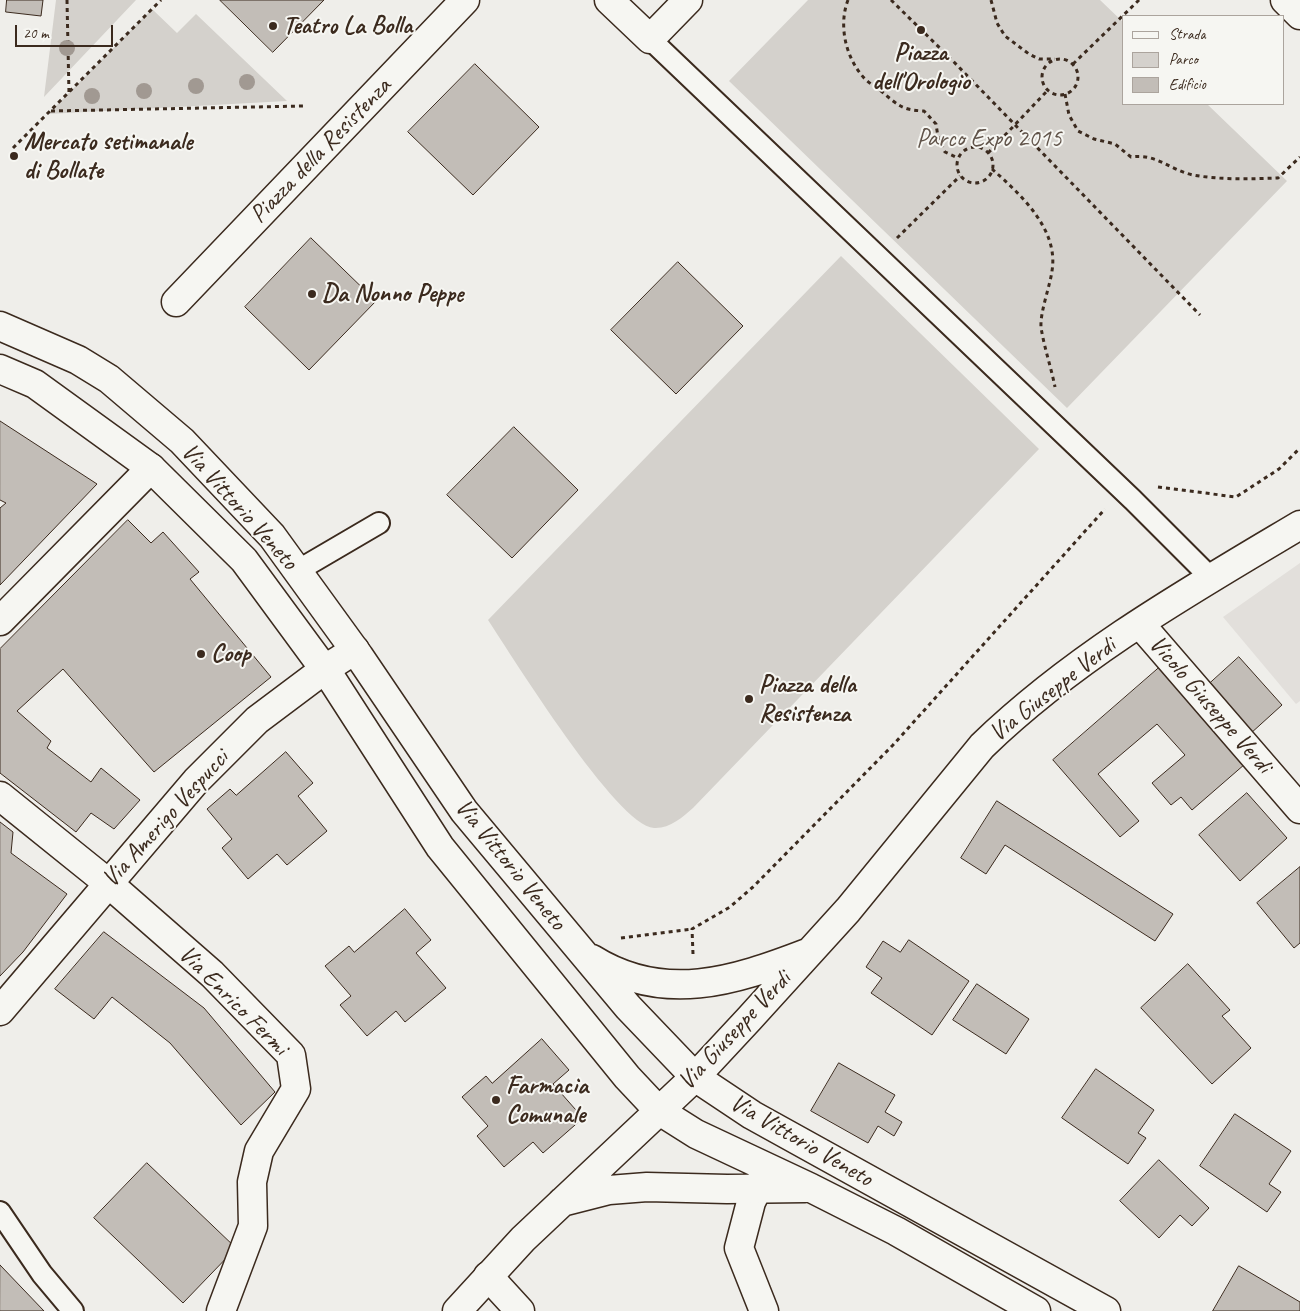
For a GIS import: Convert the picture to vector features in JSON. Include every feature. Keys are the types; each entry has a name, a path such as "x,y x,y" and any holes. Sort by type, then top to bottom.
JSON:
{"street":[{"name":"Piazza della Resistenza","path":"176,302 465,0"},
{"path":"609,0 650,39 688,0"},
{"path":"1285,0 1300,15"},
{"name":"Via Vittorio Veneto","path":"0,326 78,360 109,379 182,441 272,536 355,650 464,811 580,952 662,1045 695,1076 752,1115 1106,1311"},
{"name":"Via Vittorio Veneto","path":"0,369 35,384 151,468 244,560 325,670 440,847 627,1077 658,1110 763,1178 811,1188 896,1231 1036,1311"},
{"path":"0,621 151,468"},
{"name":"Via Giuseppe Verdi","path":"457,1311 488,1276 561,1202 695,1076 848,910 982,746 1025,706 1088,658 1211,578 1300,525"},
{"name":"Vicolo Giuseppe Verdi","path":"1140,624 1300,809"},
{"name":"Via Amerigo Vespucci","path":"0,1011 196,781 257,720 355,650"},
{"name":"Via Enrico Fermi","path":"0,796 108,883 212,974 291,1055 296,1089 259,1151 252,1182 253,1226 221,1311"},
{"name":"Via Giuseppe Verdi","path":"580,952 601,965 628,976 676,986 693,985 750,974 810,951"},
{"path":"561,1202 609,1190 763,1178 744,1226 739,1248 764,1311"},
{"path":"488,1276 520,1311"}],"lane":[{"path":"650,39 1129,496 1211,578"},
{"path":"297,571 379,523"},
{"path":"0,1212 42,1274 73,1311"}],"path":[{"path":"67,0 69,94"},
{"path":"13,148 161,0"},
{"path":"848,0 844,26 846,46 854,64 866,80 895,105 909,110 924,111 932,117 945,152 958,158"},
{"path":"891,0 1200,315"},
{"path":"991,0 997,23 1005,36 1039,59 1058,59 1073,65 1077,70 1078,82 1075,87 1065,94 1053,94 1042,80 1044,69 1052,61 1058,59"},
{"path":"1124,15 1139,0"},
{"path":"1073,65 1122,17"},
{"path":"988,153 1048,90"},
{"path":"1065,94 1069,115 1078,131 1094,139 1116,144 1131,157 1145,155 1192,175 1254,179 1278,178 1300,158"},
{"path":"52,110 304,106"},
{"path":"979,147 988,153 992,164 990,175 981,182 970,182 960,176 957,170 958,158 969,148 979,147"},
{"path":"992,170 1020,194 1039,219 1050,244 1053,268 1041,325 1055,386 1051,422"},
{"path":"879,256 960,176"},
{"path":"693,985 692,929 730,908 753,887 893,745 1107,508 1150,486 1236,497 1279,469 1300,448"}],"shaded area":[{"path":"1300,563 1300,701 1296,704 1223,617"}],"green space":[{"path":"56,0 136,0 44,97"},
{"name":"Parco Expo 2015","path":"808,0 1100,0 1122,21 1122,105 1208,105 1287,181 1067,408 729,81"},
{"path":"152,9 177,33 196,14 287,101 48,114"},
{"path":"841,256 1039,449 693,808 680,819 665,827 654,828 637,820 616,800 592,771 541,701 488,620"}],"building":[{"path":"7,0 43,0 41,16 6,12"},
{"name":"Teatro La Bolla","path":"220,0 324,0 273,52"},
{"path":"475,64 539,127 473,195 408,132"},
{"path":"311,238 376,301 309,370 245,307"},
{"path":"678,262 743,326 676,394 611,330"},
{"path":"0,421 97,484 0,585 0,508 6,503 0,500"},
{"path":"514,427 578,490 512,558 447,495"},
{"path":"128,520 151,543 163,532 199,572 190,579 271,677 154,772 63,669 17,711 51,741 47,748 91,782 101,768 140,800 114,829 91,813 76,832 0,773 0,649"},
{"path":"1239,657 1282,705 1250,734 1207,686"},
{"path":"1160,667 1245,764 1192,810 1181,797 1171,805 1152,783 1185,755 1157,724 1098,774 1139,821 1120,837 1053,760"},
{"path":"286,752 313,783 298,796 327,831 287,865 277,854 248,879 222,848 232,839 207,809 230,789 236,795"},
{"path":"1247,793 1287,838 1240,881 1199,835"},
{"path":"997,801 1173,914 1155,941 1005,845 986,874 961,858"},
{"path":"0,822 13,832 11,853 67,894 23,952 0,976"},
{"path":"1300,867 1300,943 1294,948 1257,903"},
{"path":"405,909 431,940 416,953 446,988 405,1022 396,1011 367,1036 340,1005 351,996 325,966 349,946 354,952"},
{"path":"104,932 204,1008 275,1092 241,1125 170,1043 112,997 94,1019 55,989"},
{"path":"909,940 969,981 932,1035 871,993 882,978 866,967 883,941 900,952"},
{"path":"1188,964 1230,1010 1222,1016 1251,1048 1212,1084 1141,1008"},
{"path":"977,984 1029,1019 1006,1054 953,1020"},
{"path":"542,1039 569,1070 553,1084 583,1118 543,1153 533,1142 504,1167 477,1136 488,1126 462,1097 486,1076 492,1083"},
{"path":"839,1063 895,1095 885,1112 902,1122 894,1136 878,1126 868,1143 811,1111"},
{"path":"1096,1069 1154,1110 1138,1133 1146,1138 1128,1164 1062,1118"},
{"path":"1235,1114 1291,1151 1269,1184 1281,1192 1267,1212 1200,1166"},
{"path":"1159,1160 1209,1208 1192,1226 1180,1215 1159,1238 1120,1201"},
{"path":"147,1163 236,1248 183,1303 94,1218"},
{"path":"0,1265 44,1311 0,1311"},
{"path":"1239,1266 1300,1302 1300,1311 1213,1311"}],"place":[{"name":"Teatro La Bolla","path":"273,26"},
{"name":"Piazza dell'Orologio","path":"921,30"},
{"name":"Mercato setimanale di Bollate","path":"14,156"},
{"name":"Da Nonno Peppe","path":"312,294"},
{"name":"Coop","path":"201,654"},
{"name":"Piazza della Resistenza","path":"749,699"},
{"name":"Farmacia Comunale","path":"496,1100"}]}
